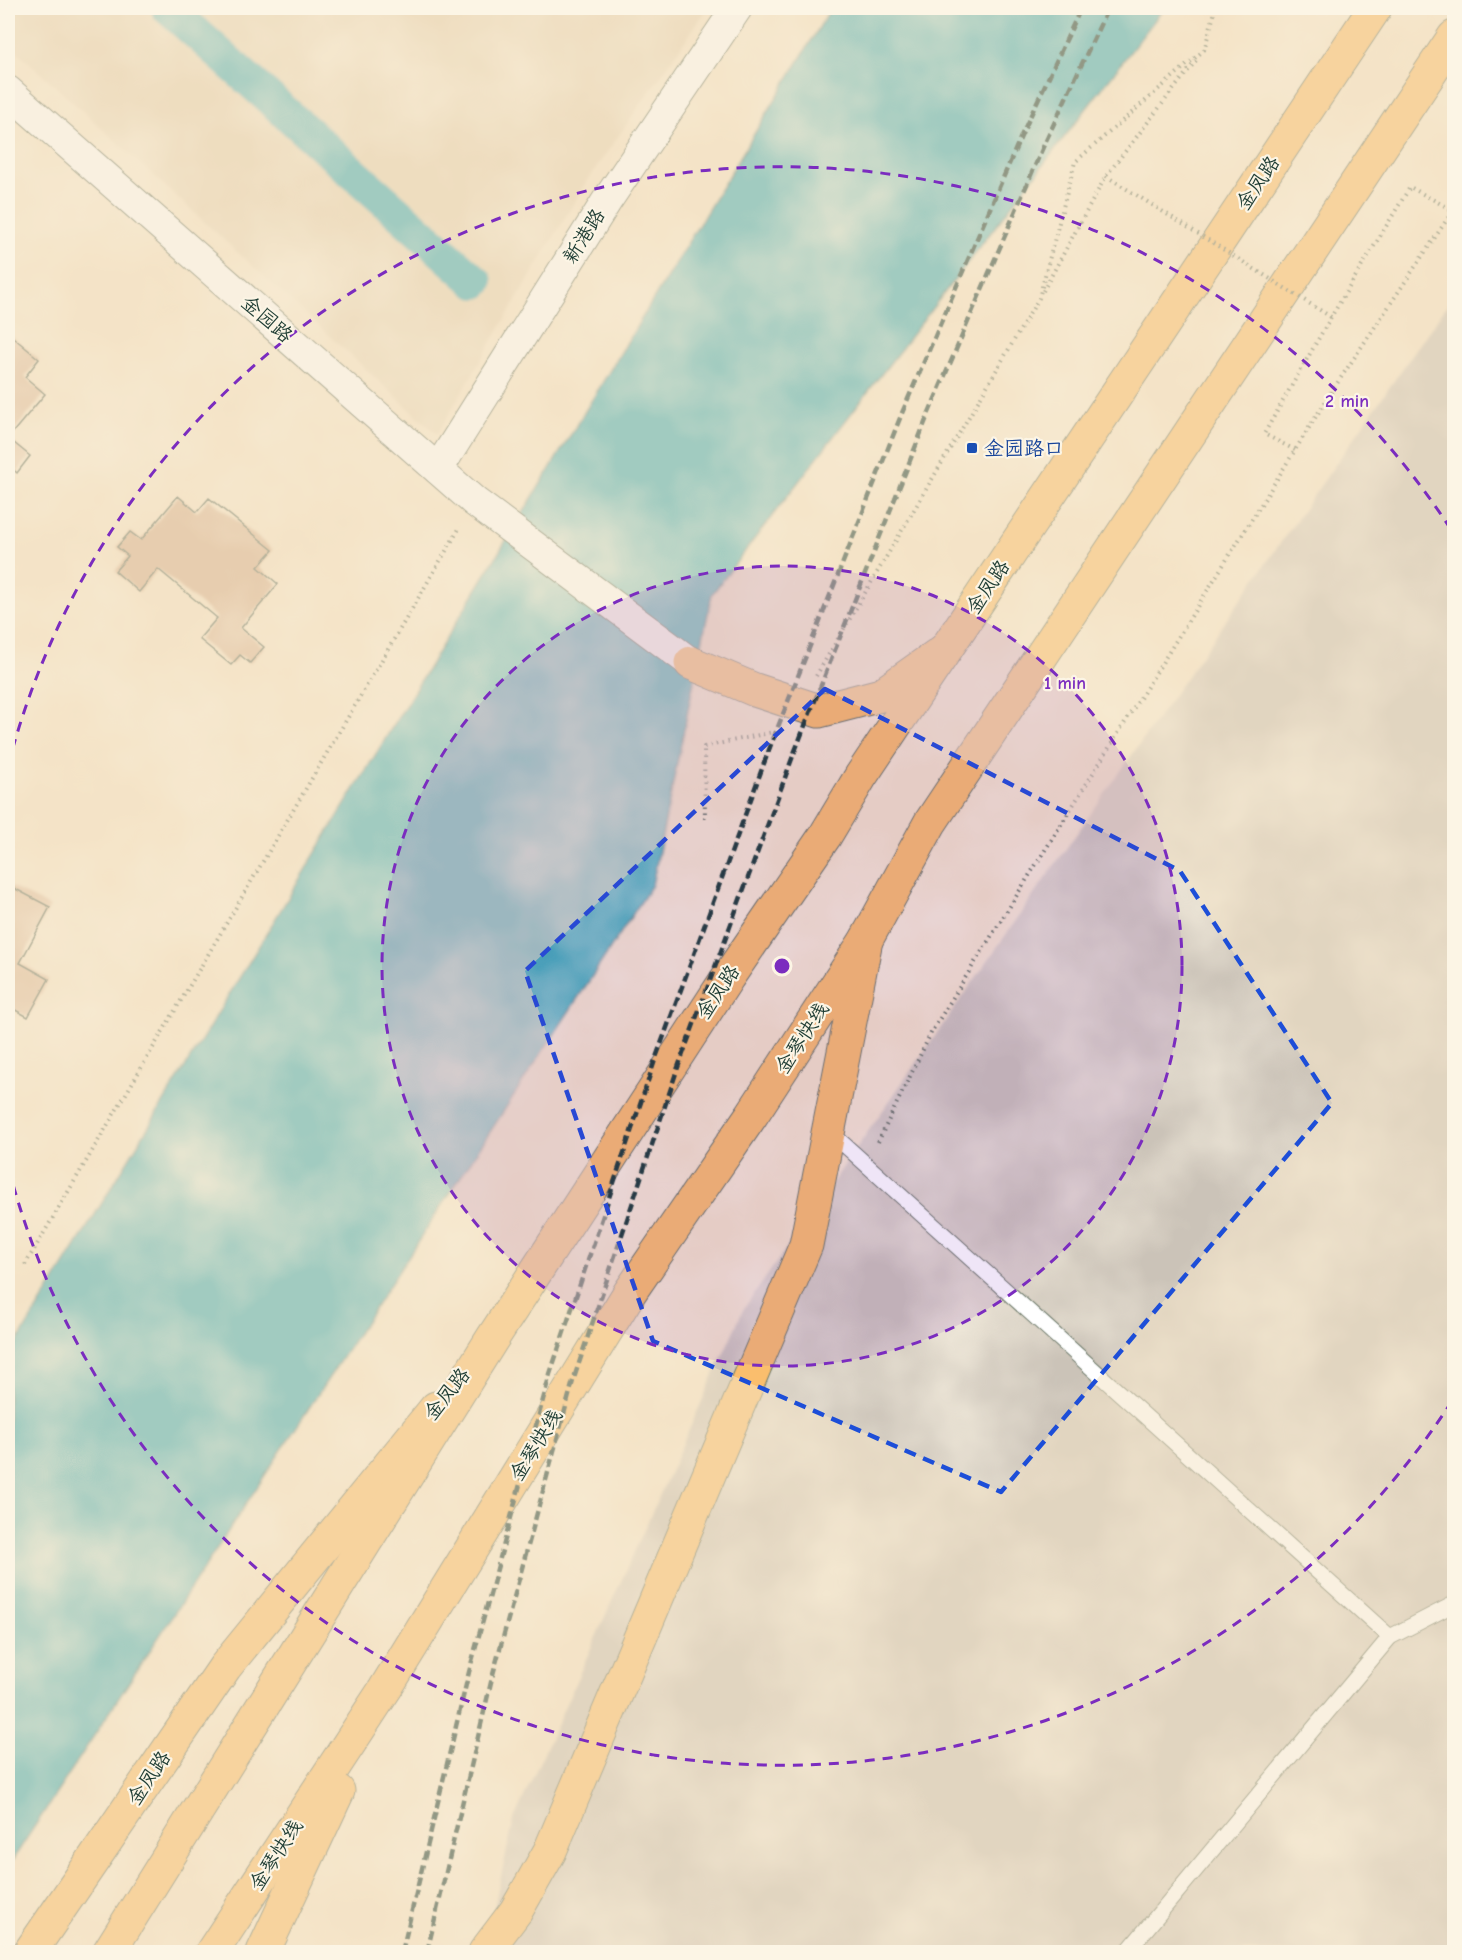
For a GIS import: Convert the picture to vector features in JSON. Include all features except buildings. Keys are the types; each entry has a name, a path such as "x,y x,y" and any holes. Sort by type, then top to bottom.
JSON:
{"main road":[{"name":"金凤路","path":"30,1953 225,1667 492,1339 728,977 825,836 861,776 1375,8"},
{"path":"485,1953 516,1911 550,1851 806,1245 866,940 930,823 1455,37"},
{"path":"691,663 755,690 819,711 880,695 948,648"},
{"name":"金琴快线","path":"212,1953 385,1689 630,1292 751,1116 866,940"},
{"path":"109,1953 492,1339"},
{"path":"263,1953 385,1689"}],"street":[{"name":"新港路","path":"438,469 608,199 737,8"},
{"name":"金园路","path":"8,91 475,502 691,663"}],"lane":[{"path":"828,1130 1390,1637"},
{"path":"1127,1953 1390,1637 1455,1604"}],"path":[{"path":"705,819 704,747 784,730 1039,298 1106,176 1204,50 1216,8"},
{"path":"1039,298 1076,162 1204,50"},
{"path":"1106,176 1330,317"},
{"path":"876,1146 932,1031 1332,391 1454,210 1410,187 1330,317 1264,434 1295,450"},
{"path":"25,1265 475,502"}],"highlighted area":[{"path":"825,689 1180,871 1332,1103 1001,1492 653,1341 525,971"}],"shaded area":[{"path":"8,8 708,8 587,181 437,434 8,43"},
{"path":"1454,295 1454,1952 484,1952 514,1819 743,1310"}],"water":[{"path":"831,8 1164,8 712,594 652,885 8,1867 8,1357"}],"waterway":[{"path":"168,8 476,282"}],"railway":[{"path":"402,1952 469,1672 550,1374 654,1063 770,747 902,413 1022,134 1081,8"},
{"path":"427,1952 492,1678 573,1381 677,1070 793,756 928,415 1043,147 1108,8"}],"place":[{"name":"金园路口","path":"972,448"}]}
